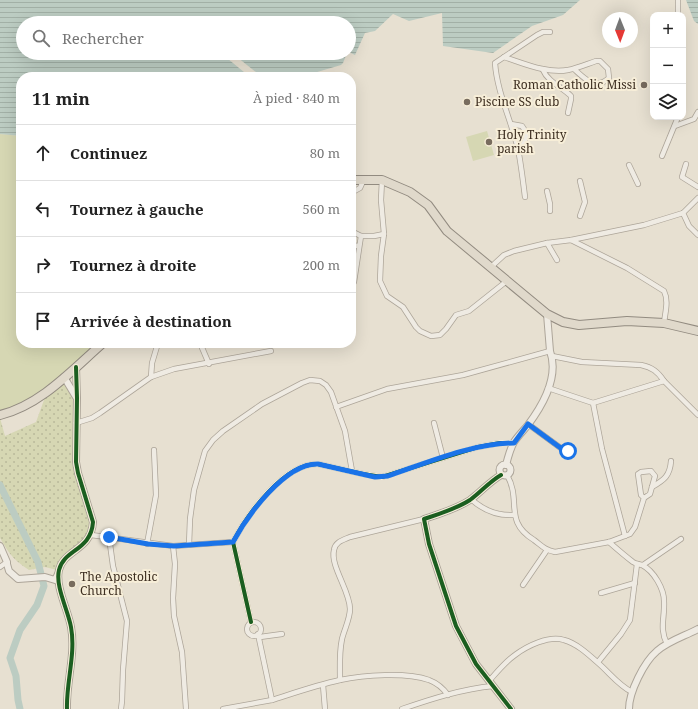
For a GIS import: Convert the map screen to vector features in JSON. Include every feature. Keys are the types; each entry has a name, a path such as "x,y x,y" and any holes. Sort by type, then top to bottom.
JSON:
{"highway":[{"path":"356,180 382,180 410,192 428,205 447,231 508,280 547,314 563,322 579,325 628,321 664,323 698,331"},
{"path":"0,416 25,406 64,377 97,348"}],"street":[{"path":"678,0 678,12"},
{"path":"525,197 518,149 496,72 495,62 537,35 543,32 550,32"},
{"path":"504,57 544,70 561,71 574,69 600,61 608,69 609,78 598,83 587,82 574,69"},
{"path":"544,70 551,81 571,96 568,113"},
{"path":"675,126 696,119 698,112"},
{"path":"662,156 677,120"},
{"path":"511,124 522,126 526,133 524,144 518,149"},
{"path":"686,164 682,177 698,187"},
{"path":"630,165 638,184"},
{"path":"356,190 360,188 364,179"},
{"path":"382,180 381,200 384,234 380,281 387,296 403,307 416,327 426,335 436,336 443,333 456,315 470,311 508,280"},
{"path":"580,181 585,202 580,216"},
{"path":"547,191 550,211"},
{"path":"491,267 504,255 514,251 547,243 571,240 644,225 683,213 698,198"},
{"path":"683,213 689,226 698,235"},
{"path":"356,234 361,236 384,234"},
{"path":"356,258 361,236"},
{"path":"571,240 627,268 664,291 667,301 664,323"},
{"path":"547,243 557,260"},
{"path":"547,314 552,375 541,405 514,443 506,465 500,467 499,471 504,475 514,492 514,515 522,531 547,550 555,552 609,542 625,536 633,531 644,498 650,494 655,476 651,471 641,472 638,474 640,494 644,498"},
{"path":"151,377 152,363 156,348"},
{"path":"202,348 209,364"},
{"path":"76,423 92,418 151,377 174,369 271,352"},
{"path":"336,407 387,389 463,375 551,354 582,362 641,365 650,367 658,373 698,415"},
{"path":"0,546 9,571 18,579 46,577 55,580 66,558 84,544 90,535 93,522 76,462 76,367"},
{"path":"64,377 77,398"},
{"path":"189,545 190,519 194,490 205,451 213,440 223,431 262,404 310,380 320,381 326,385 331,392 345,431 352,472"},
{"path":"548,388 592,403 664,381"},
{"path":"592,403 602,449 625,536"},
{"path":"434,424 443,458"},
{"path":"528,424 562,449 571,451"},
{"path":"282,634 252,636 247,632 248,625 251,622 233,542 248,517 275,486 293,472 313,464 382,477 487,445 514,443"},
{"path":"148,544 156,495 154,450"},
{"path":"652,487 668,475 671,461"},
{"path":"340,680 340,656 342,641 350,610 349,601 333,556 334,548 339,541 424,519 458,506 471,499 488,484 504,475"},
{"path":"471,499 477,505 493,514 514,515"},
{"path":"424,519 429,544 456,626 476,664 511,709"},
{"path":"90,535 148,544 174,546 233,542"},
{"path":"109,537 113,566 127,621 122,670 122,701 120,709"},
{"path":"598,662 621,634 630,620 635,583 640,565 681,539"},
{"path":"609,542 634,563 640,565 653,574 660,586 664,599 662,628 663,636 667,644"},
{"path":"174,546 174,616 182,652 186,709"},
{"path":"523,585 547,550"},
{"path":"0,567 7,562"},
{"path":"59,572 59,584 71,627 72,639 72,651 68,678 67,709"},
{"path":"601,593 635,583"},
{"path":"251,622 259,624 259,636 272,700"},
{"path":"629,709 632,692 650,658 657,650 698,629"},
{"path":"402,709 491,683 514,655 530,646 551,639 564,640 583,651 598,662 620,684 632,692"},
{"path":"223,709 272,700 340,680 375,676 406,676 430,680 443,688 448,695"},
{"path":"323,685 325,709"}],"green space":[{"path":"487,131 494,155 473,161 466,137"},
{"path":"0,134 16,136 16,348 96,348 48,389 0,415"},
{"path":"70,372 75,422 75,467 92,529 57,570 45,567 29,570 12,556 0,538 0,418 5,436 36,422 48,389"}],"shaded area":[{"path":"0,0 580,0 563,15 532,26 493,53 443,46 442,13 409,21 393,14 375,31 365,33 356,53 356,16 16,16 16,60 344,60 341,65 317,72 16,72 16,136 0,134"},
{"path":"686,0 698,0 698,24 694,21"}],"pier":[{"path":"229,60 241,60 256,72 244,72"}],"waterway":[{"path":"0,485 38,562 44,586 37,605 20,630 10,658 16,676 20,709"}],"cycle path":[{"path":"67,709 72,658 72,637 71,627 62,598 58,576 62,563 66,558 88,539 93,522 76,462 76,367"},
{"path":"251,622 233,542 247,518 257,505 268,492 292,472 305,466 318,464 382,477 478,447 500,443 513,443"},
{"path":"501,475 465,503 424,519 429,544 456,626 476,664 511,709"}],"place":[{"name":"Roman Catholic Missi","path":"644,85"},
{"name":"Piscine SS club","path":"467,102"},
{"name":"Holy Trinity parish","path":"489,142"},
{"name":"The Apostolic Church","path":"72,584"}],"route":[{"path":"109,537 148,544 174,546 233,542 248,517 275,486 293,472 307,465 318,464 375,477 388,476 478,447 500,443 514,443 528,424 562,449 568,451"}]}
